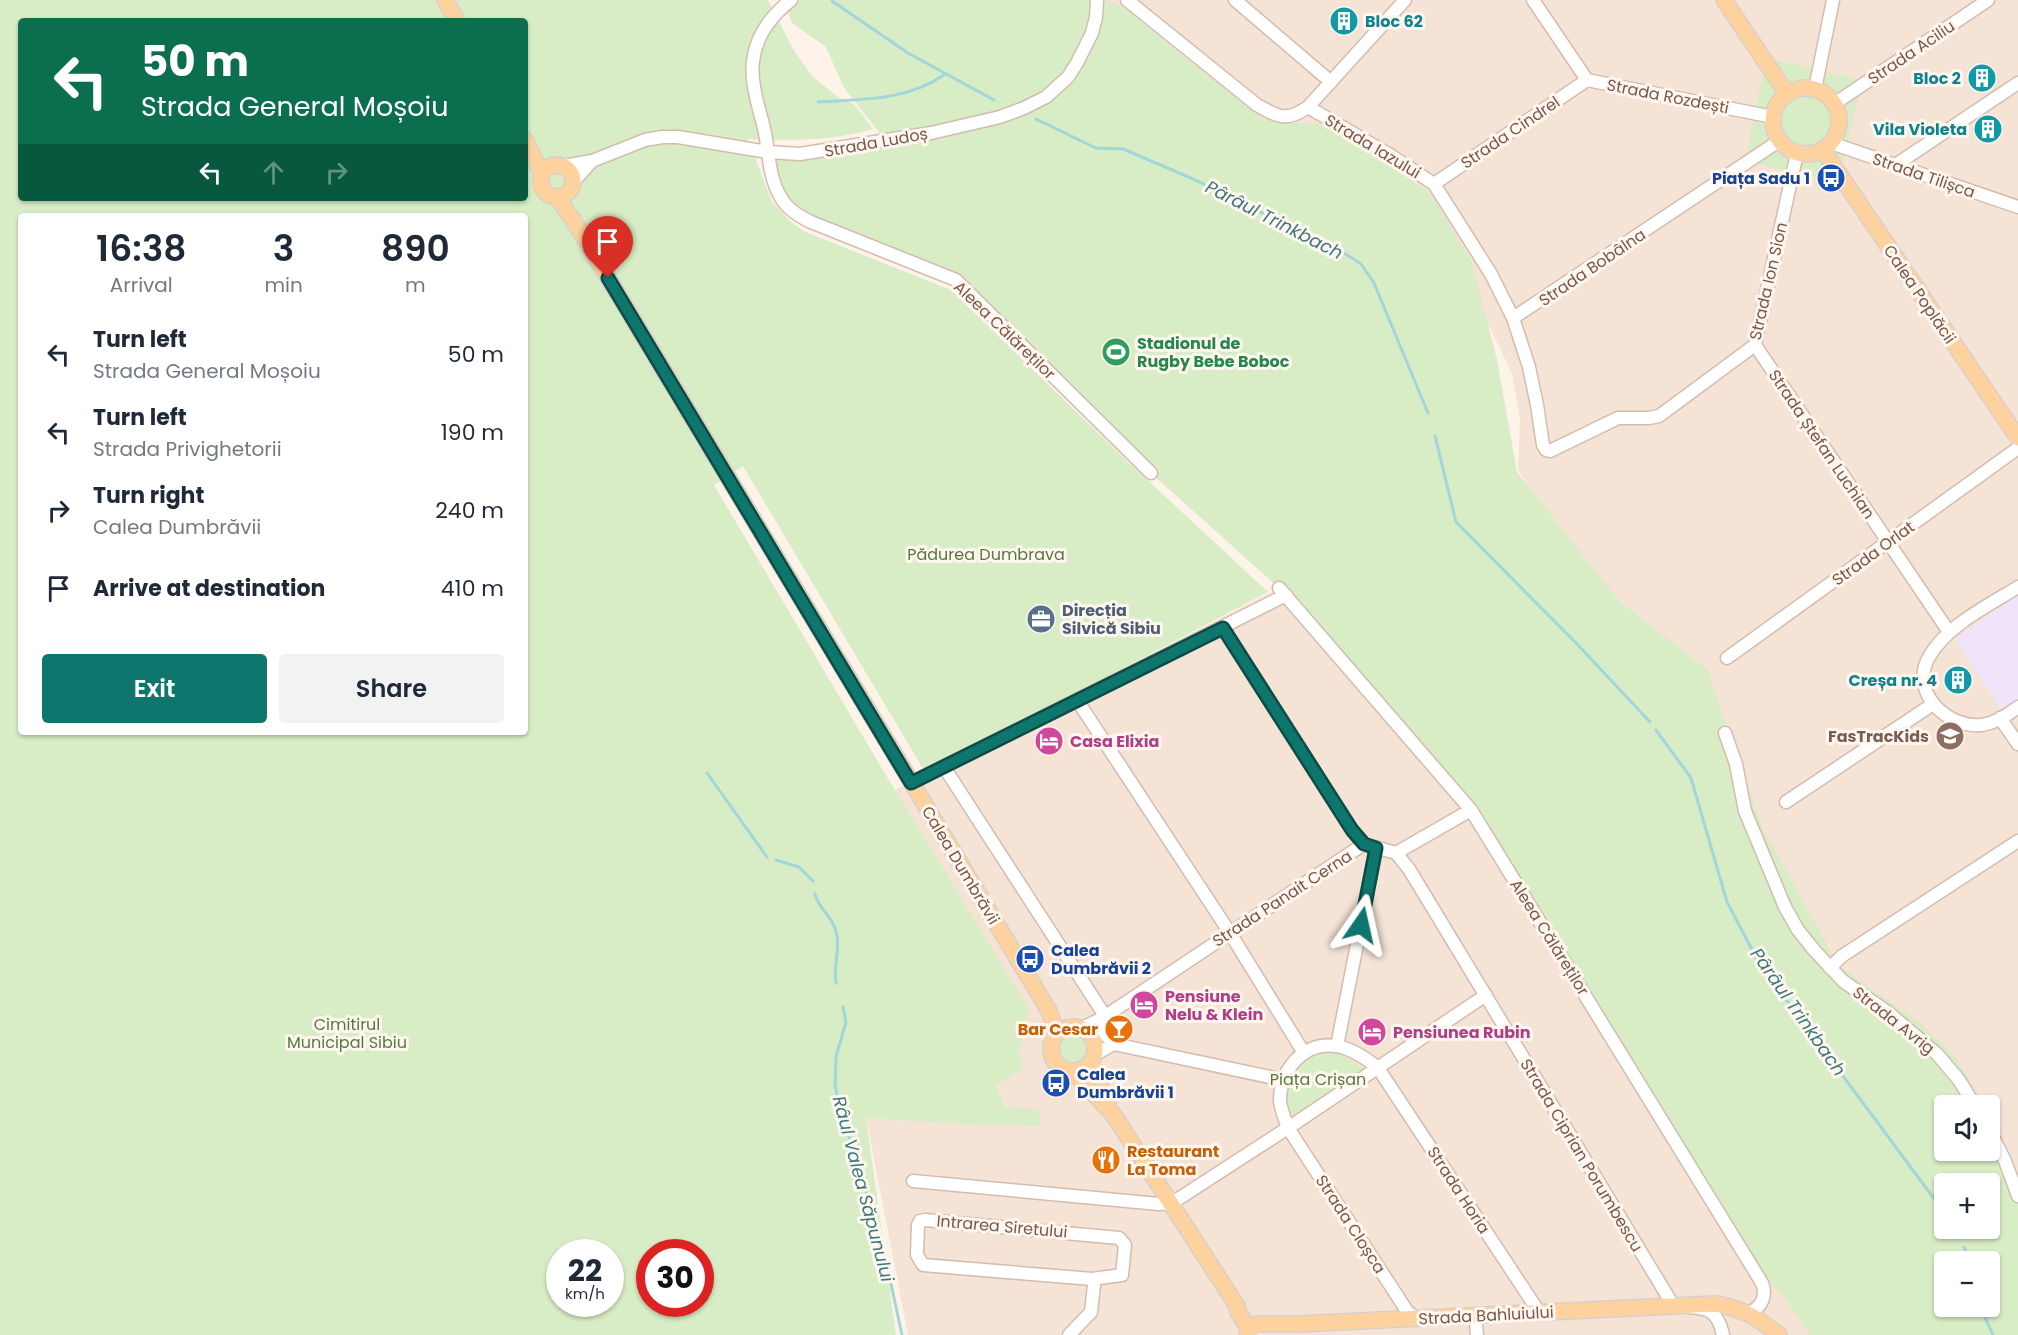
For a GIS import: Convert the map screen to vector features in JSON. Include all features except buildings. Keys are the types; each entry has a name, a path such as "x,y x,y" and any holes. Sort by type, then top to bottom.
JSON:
{"main road":[{"path":"446,0 455,18"},
{"path":"1724,0 1787,94"},
{"path":"1798,89 1815,89 1826,95 1834,104 1838,115 1838,127 1827,146 1810,154 1797,153 1779,141 1774,129 1773,117 1776,106 1787,94 1798,89"},
{"path":"528,145 553,168 571,172 566,190 544,191 541,183 553,168"},
{"name":"Calea Poplăcii","path":"1827,146 2018,438"},
{"name":"Calea Dumbrăvii","path":"566,190 577,226 1049,1011 1068,1030 1097,1036"},
{"path":"1068,1030 1051,1044 1052,1058 1063,1069 1072,1071 1079,1070 1097,1036"},
{"path":"1097,1036 1113,1114"},
{"path":"1072,1071 1113,1114 1238,1306 1238,1312 1256,1329"},
{"name":"Strada Bahluiului","path":"1256,1329 1298,1324 1673,1305 1714,1304 1744,1311"},
{"path":"1744,1311 1779,1335"},
{"name":"Strada Bahluiului","path":"1275,1335 1298,1324"}],"street":[{"name":"Aleea Călăreților","path":"791,0 765,27 759,37 752,62 754,84 774,182 779,195 790,209 811,222 956,280 1151,473"},
{"name":"Strada Ludoș","path":"553,168 592,161 645,140 662,137 678,137 768,152 808,153 886,141 1000,117 1032,105 1055,91 1073,71 1094,27 1097,0"},
{"name":"Strada Iazului","path":"1127,0 1257,105 1284,117 1296,115 1308,107 1390,155 1434,184 1491,274 1513,318"},
{"path":"1235,0 1331,82"},
{"path":"1308,107 1405,0"},
{"name":"Strada Rozdești","path":"1533,0 1587,80 1773,117"},
{"path":"1815,89 1833,0"},
{"name":"Strada Aciliu","path":"1834,104 1988,0"},
{"name":"Strada Cindrel","path":"1434,184 1587,80"},
{"path":"1897,164 2018,83"},
{"name":"Strada Bobâlna","path":"1513,318 1779,141"},
{"name":"Strada Tilișca","path":"1827,146 1897,164 2018,207"},
{"name":"Strada Ion Sion","path":"1513,318 1535,395 1543,445 1546,450 1550,452 1618,418 1659,416 1755,345 1797,153"},
{"name":"Strada Ludoș","path":"566,190 592,161"},
{"name":"Strada Ștefan Luchian","path":"1755,345 1949,632"},
{"name":"Strada Orlat","path":"1727,658 2018,448"},
{"path":"2018,586 1949,632 1934,649 1924,668 1924,686 1933,704 1945,715 1962,723 1980,725 2001,718 2018,707"},
{"name":"Aleea Călăreților","path":"1223,628 1283,592 1471,810 1762,1283 1765,1292 1763,1300 1757,1309 1744,1311"},
{"path":"911,783 1223,628 1352,830 1370,846 1396,853 1471,810"},
{"path":"1077,700 1230,933 1304,1053"},
{"path":"1786,801 1933,704"},
{"path":"2001,718 2018,744"},
{"name":"Strada Avrig","path":"1725,733 1736,765 1745,812 1785,907 1798,930 1843,981 1890,1014 1937,1054 1968,1095"},
{"path":"944,767 1097,1036 1114,1044 1284,1080"},
{"path":"1830,968 1842,956 2018,841"},
{"path":"1337,1046 1370,846"},
{"name":"Strada Panait Cerna","path":"1097,1036 1230,933 1370,846"},
{"name":"Strada Ciprian Porumbescu","path":"1396,853 1409,868 1673,1305"},
{"path":"913,1181 1142,1203 1172,1203 1486,995"},
{"path":"1097,1036 1114,1044"},
{"path":"1288,1128 1280,1103 1284,1080 1289,1068 1304,1053 1315,1048 1337,1046 1361,1056 1378,1068"},
{"name":"Strada Horia","path":"1378,1068 1539,1312"},
{"name":"Strada Cloșca","path":"1288,1128 1407,1311 1415,1318"},
{"path":"2000,1151 2018,1196"},
{"name":"Intrarea Siretului","path":"924,1220 1119,1238 1125,1245 1122,1275 1092,1279 923,1265 917,1255 918,1225 924,1220"},
{"path":"1069,1335 1091,1312 1094,1285 1092,1279"},
{"path":"1673,1305 1710,1311 1720,1321 1724,1335"},
{"path":"1720,1321 1727,1313 1744,1311"},
{"path":"1475,1315 1477,1335"}],"shaded area":[{"path":"1098,0 2018,0 2018,1199 1997,1161 2000,1161 2000,1095 1953,1095 1822,971 1578,564 1518,470 1520,420 1512,373 1471,290"},
{"path":"1279,588 1476,811 1835,1335 908,1335 866,1118 974,1125 1005,1106 996,1086 1024,1068 1019,1054 1029,1009 894,791 925,772"},
{"path":"2018,595 2018,698 2001,709 1955,638"}],"green space":[{"name":"Cimitirul Municipal Sibiu","path":"0,0 768,0 793,49 812,76 839,98 854,104 873,129 842,136 811,139 748,139 772,202 803,231 951,290 1127,461 1268,592 925,772 743,466 714,485 887,777 1029,1009 1019,1054 1024,1068 996,1086 1005,1107 1039,1109 1040,1126 975,1125 866,1118 896,1335 0,1335"},
{"path":"783,0 1105,0 1123,6 1254,111 1281,122 1316,124 1331,129 1423,188 1434,199 1471,260 1497,360 1517,472 1621,603 1707,669 1763,829 1839,966 1920,1023 1955,1056 1978,1095 1934,1095 1934,1161 2000,1161 2000,1137 2018,1182 2018,1335 1810,1335 1784,1297 1751,1264 1471,810 1279,588 1151,473 963,285 790,209 771,161 886,141 844,88 826,47 792,23"},
{"path":"1766,58 1862,80 1838,183 1745,161"},
{"path":"1073,1035 1083,1039 1087,1049 1083,1059 1073,1063 1063,1059 1059,1049 1063,1039"},
{"name":"Piața Crișan","path":"1326,1052 1344,1056 1367,1070 1291,1123 1288,1098 1292,1078 1304,1063"}],"waterway":[{"name":"Pârâul Trinkbach","path":"832,1 908,53 994,100"},
{"path":"818,102 868,99 900,94 931,83 945,74"},
{"name":"Pârâul Trinkbach","path":"1036,119 1096,148 1123,149 1191,178 1344,253 1361,264 1374,283 1428,413"},
{"name":"Pârâul Trinkbach","path":"1435,436 1456,522 1578,645 1650,722"},
{"name":"Pârâul Trinkbach","path":"1656,730 1691,778 1727,902 1759,963 1934,1199"},
{"name":"Râul Valea Săpunului","path":"707,773 767,857"},
{"name":"Râul Valea Săpunului","path":"776,860 799,867 813,881"},
{"name":"Râul Valea Săpunului","path":"815,894 836,931 838,944 836,983"},
{"name":"Râul Valea Săpunului","path":"843,1007 846,1022 836,1057 835,1084 842,1120 853,1146 886,1261 902,1335"},
{"name":"Pârâul Trinkbach","path":"1964,1247 1966,1251"},
{"name":"Pârâul Trinkbach","path":"1985,1317 1993,1335"}],"place":[{"name":"Bloc 62","path":"1344,21"},
{"name":"Bloc 2","path":"1982,78"},
{"name":"Vila Violeta","path":"1988,129"},
{"name":"Piața Sadu 1","path":"1831,178"},
{"name":"Stadionul de Rugby Bebe Boboc","path":"1116,352"},
{"name":"Direcția Silvică Sibiu","path":"1041,619"},
{"name":"Creșa nr. 4","path":"1958,680"},
{"name":"FasTracKids","path":"1950,736"},
{"name":"Casa Elixia","path":"1049,741"},
{"name":"Calea Dumbrăvii 2","path":"1030,959"},
{"name":"Pensiune Nelu & Klein","path":"1144,1005"},
{"name":"Bar Cesar","path":"1119,1029"},
{"name":"Pensiunea Rubin","path":"1372,1032"},
{"name":"Calea Dumbrăvii 1","path":"1056,1083"},
{"name":"Restaurant La Toma","path":"1106,1160"}],"route":[{"path":"608,278 911,783 1223,628 1352,830 1364,844 1376,848 1361,925"}],"park label":[{"name":"Pădurea Dumbrava","path":"986,554"}]}
